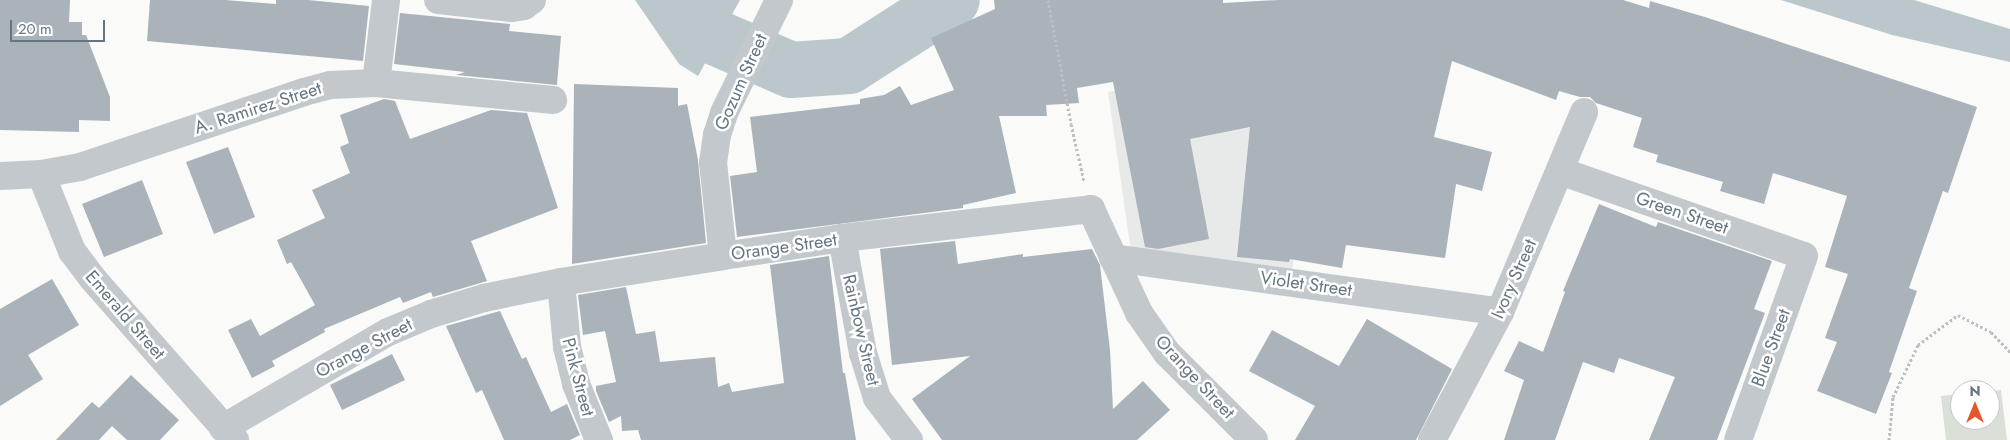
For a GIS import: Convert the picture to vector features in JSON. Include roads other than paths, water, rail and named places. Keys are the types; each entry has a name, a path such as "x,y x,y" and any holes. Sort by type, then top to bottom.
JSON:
{"street":[{"path":"376,83 386,0"},
{"path":"438,0 512,8 524,6 532,0"},
{"name":"Gozum Street","path":"723,256 713,163 717,135 724,113 779,0"},
{"name":"A. Ramirez Street","path":"0,176 41,174 80,167 304,92 331,85 376,83 552,100"},
{"name":"Ivory Street","path":"1432,440 1500,312 1584,112"},
{"name":"Green Street","path":"1560,171 1804,256"},
{"name":"Emerald Street","path":"41,174 72,252 93,279 229,434"},
{"name":"Orange Street","path":"229,434 388,332 431,314 484,298 561,282 842,238 1091,208 1139,313 1167,353 1254,440"},
{"name":"Rainbow Street","path":"842,238 863,353 877,398 909,440"},
{"name":"Blue Street","path":"1738,440 1804,256"},
{"name":"Violet Street","path":"1113,258 1500,312"},
{"name":"Pink Street","path":"561,282 567,347 576,384 599,440"}],"waterway":[{"path":"680,0 682,11 696,29 791,70 849,66 952,0"}]}
